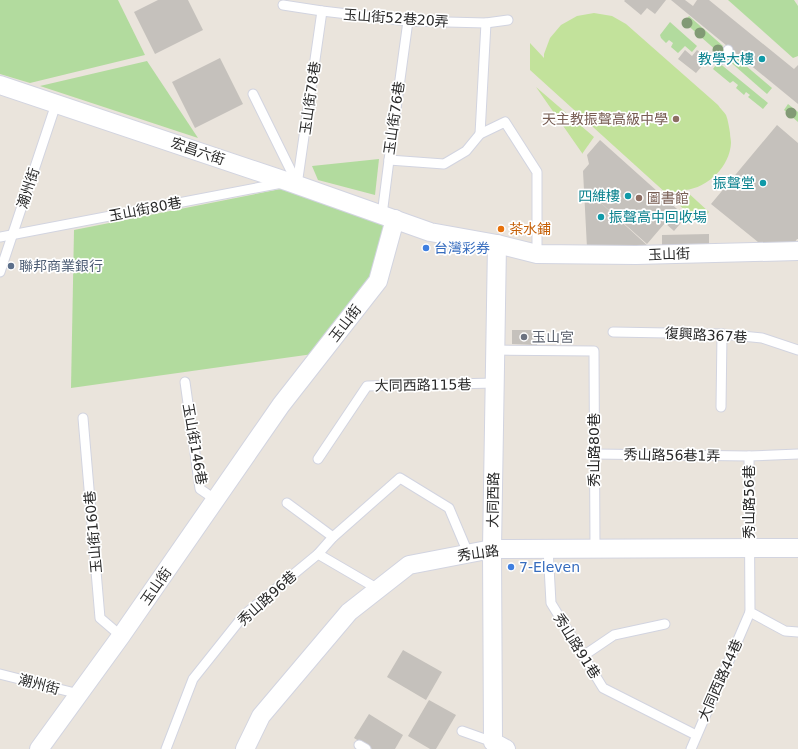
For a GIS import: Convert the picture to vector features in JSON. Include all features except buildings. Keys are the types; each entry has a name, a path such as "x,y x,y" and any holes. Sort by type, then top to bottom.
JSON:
{"street":[{"name":"宏昌六街","path":"0,85 293,183 389,217"},
{"name":"玉山街","path":"40,749 121,636 281,405 378,281 389,217 430,232 497,244 537,254 636,255 798,251"},
{"name":"大同西路","path":"496,747 492,548 497,244"},
{"name":"秀山路","path":"245,749 261,716 349,612 409,564 492,548 798,548"}],"lane":[{"name":"玉山街52巷20弄","path":"283,5 408,21 486,23 508,20"},
{"name":"玉山街78巷","path":"293,183 322,11"},
{"name":"玉山街76巷","path":"389,217 389,160 408,21"},
{"path":"480,134 486,23"},
{"path":"720,60 728,50"},
{"path":"253,94 293,183"},
{"name":"潮州街","path":"0,272 56,104"},
{"path":"389,160 444,164 466,151 480,134 504,122 537,172 537,254"},
{"name":"玉山街80巷","path":"0,237 293,183"},
{"name":"復興路367巷","path":"613,332 722,334 762,338 798,350"},
{"path":"722,334 722,407"},
{"name":"秀山路80巷","path":"495,350 594,351 595,548"},
{"name":"玉山街146巷","path":"185,382 200,489 216,500"},
{"name":"大同西路115巷","path":"318,459 367,386 495,383"},
{"name":"玉山街160巷","path":"83,418 100,618 121,636"},
{"name":"秀山路56巷1弄","path":"594,454 749,456 798,454"},
{"name":"秀山路56巷","path":"749,456 750,612"},
{"name":"秀山路96巷","path":"166,749 193,679 244,615 318,554 332,537 400,478 449,508 468,553"},
{"path":"287,503 332,537"},
{"name":"秀山路91巷","path":"548,548 551,603 603,688 696,735"},
{"path":"318,554 378,589"},
{"path":"750,612 785,631 798,632"},
{"name":"大同西路44巷","path":"691,749 750,612"},
{"path":"583,656 614,635 664,624"},
{"name":"潮州街","path":"0,674 79,694"},
{"path":"462,731 496,747"}],"green space":[{"path":"0,0 118,0 145,55 30,83 0,74"},
{"path":"728,0 794,0 798,6 798,56 793,58"},
{"path":"594,13 612,16 626,24 718,105 726,115 731,143 727,160 716,174 702,185 685,190 709,212 699,223 530,70 530,43 544,58 550,38 561,25 577,16"},
{"path":"689,16 723,46 718,52 684,22"},
{"path":"670,22 697,46 692,52 685,46 678,53 671,47 673,43 669,40 666,43 661,38 660,35"},
{"path":"731,53 772,88 767,94 727,59"},
{"path":"147,61 198,138 40,86"},
{"path":"718,62 768,103 763,109 748,97 750,95 746,92 744,95 736,88 738,85 733,81 730,83 713,69"},
{"path":"536,87 594,137 582,154 582,153"},
{"path":"788,104 798,112 798,122 784,110"},
{"path":"379,159 375,195 318,180 312,166"},
{"path":"286,188 387,225 368,282 313,354 71,388 74,230"}],"place":[{"name":"教學大樓","path":"762,59"},
{"name":"天主教振聲高級中學","path":"676,119"},
{"name":"振聲堂","path":"763,183"},
{"name":"四維樓","path":"628,196"},
{"name":"圖書館","path":"639,198"},
{"name":"振聲高中回收場","path":"601,217"},
{"name":"茶水鋪","path":"501,229"},
{"name":"台灣彩券","path":"426,248"},
{"name":"聯邦商業銀行","path":"11,266"},
{"name":"玉山宮","path":"524,337"},
{"name":"7-Eleven","path":"511,567"}]}
